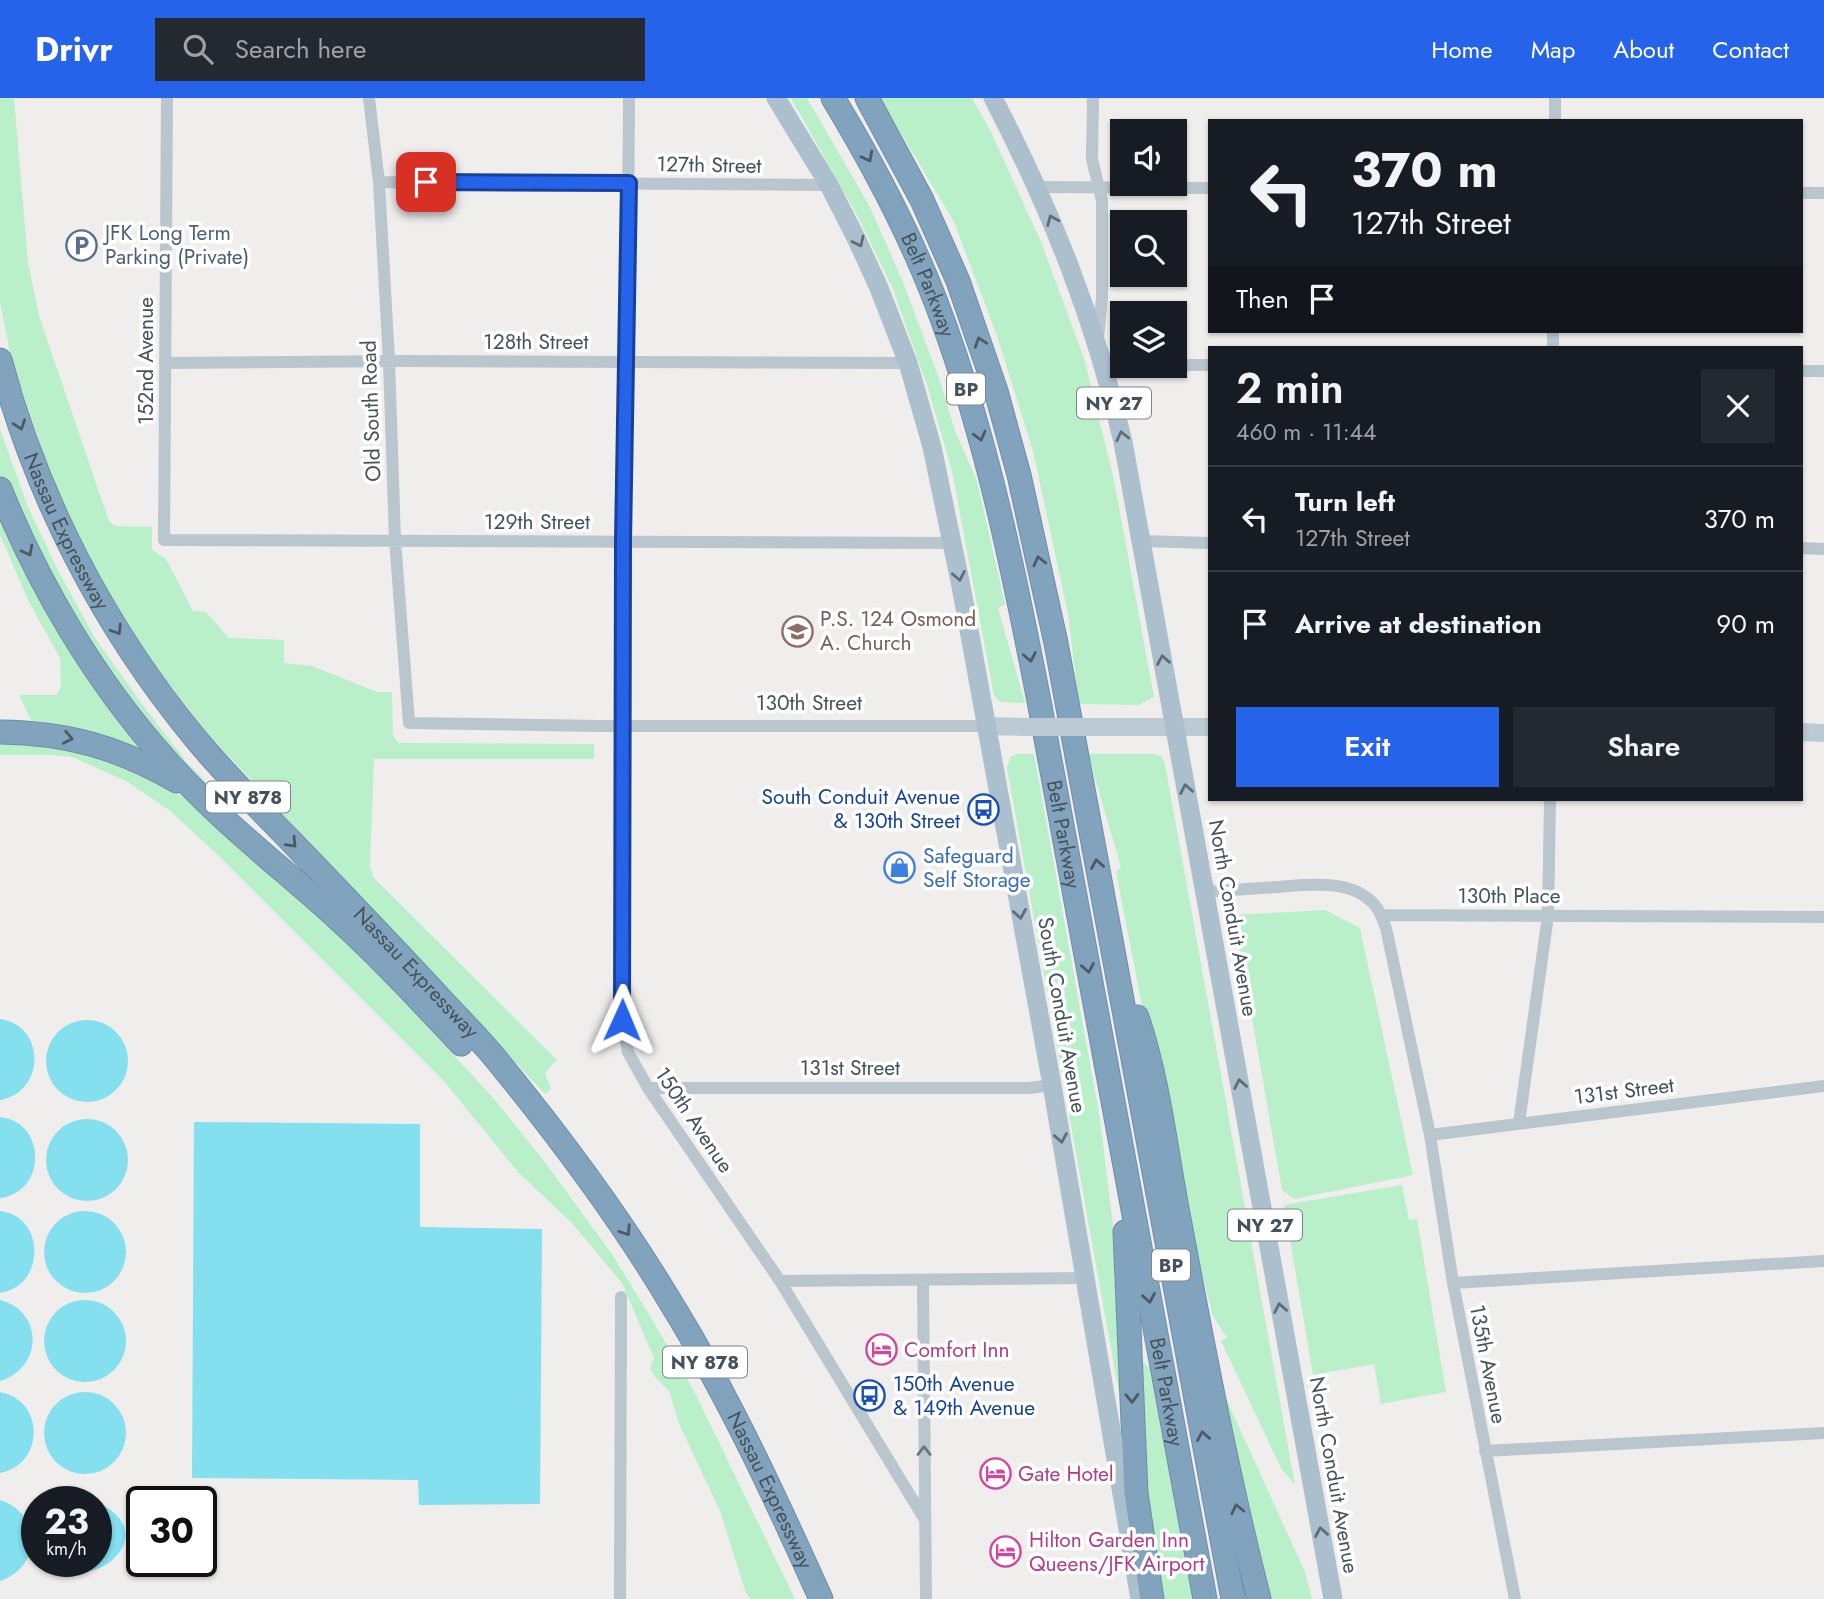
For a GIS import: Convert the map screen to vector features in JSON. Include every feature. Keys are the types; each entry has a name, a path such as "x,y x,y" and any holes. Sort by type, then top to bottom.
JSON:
{"highway":[{"name":"Belt Parkway","path":"834,98 886,193 922,268 952,345 997,503 1026,635 1205,1599"},
{"name":"Belt Parkway","path":"867,98 922,200 972,318 1004,420 1045,588 1233,1599"},
{"name":"Nassau Expressway","path":"0,359 22,431 51,507 94,592 145,673 195,738 231,778 498,1061 586,1176 639,1251 692,1339 745,1439 821,1599"},
{"path":"0,489 26,548 85,652 142,733 195,791 393,971 586,1176"},
{"path":"0,732 53,735 99,745 142,763 195,791"},
{"path":"1110,931 1148,1049 1229,1477 1259,1599"},
{"path":"1119,1135 1136,1493 1152,1599"}],"main road":[{"name":"South Conduit Avenue","path":"776,98 830,185 879,288 908,363 932,447 953,543 1052,1085 1140,1599"},
{"name":"North Conduit Avenue","path":"993,98 1038,187 1070,264 1097,343 1110,360"},
{"name":"North Conduit Avenue","path":"1115,378 1124,442 1333,1599"}],"street":[{"name":"152nd Avenue","path":"164,540 167,98"},
{"name":"Old South Road","path":"369,98 379,182 395,540 409,723"},
{"name":"150th Avenue","path":"629,98 623,541 622,1020 628,1052 648,1088 780,1281 925,1520"},
{"path":"1093,98 1092,159 1102,201 1102,298 1097,343"},
{"path":"1555,98 1555,119"},
{"name":"127th Street","path":"379,182 830,185"},
{"path":"1038,187 1208,188"},
{"path":"1803,193 1824,193"},
{"name":"128th Street","path":"165,363 908,363"},
{"path":"1187,365 1208,365"},
{"path":"1803,371 1824,371"},
{"name":"129th Street","path":"164,540 953,543"},
{"path":"1142,541 1208,543"},
{"path":"1803,548 1824,549"},
{"name":"130th Street","path":"409,723 1208,727"},
{"path":"1803,733 1824,733"},
{"path":"1519,1124 1548,916 1550,801"},
{"path":"1205,892 1326,884 1358,893 1376,906 1381,915"},
{"name":"130th Place","path":"1381,915 1824,917"},
{"name":"135th Avenue","path":"1381,915 1430,1135 1453,1283 1516,1599"},
{"name":"131st Street","path":"648,1088 1029,1088 1052,1085"},
{"name":"131st Street","path":"1430,1135 1824,1086"},
{"path":"1453,1283 1824,1261"},
{"path":"780,1281 1086,1278"},
{"path":"923,1281 926,1599"},
{"path":"620,1599 621,1297"},
{"path":"1485,1451 1824,1433"}],"green space":[{"path":"0,98 14,98 28,263 40,319 109,521 116,526 152,527 152,550 166,559 193,611 206,612 229,638 284,640 284,663 312,666 377,692 392,692 393,736 399,743 594,744 594,759 374,759 370,866 373,877 557,1060 545,1073 551,1089 545,1094 210,736 134,639 96,571 53,482 11,358 0,302"},
{"path":"791,98 807,98 870,207 903,282 940,381 955,431 977,481 1005,604 998,608 1025,703 1000,702 994,695 952,471 927,385 893,289 858,217"},
{"path":"880,98 972,98 990,130 1041,242 1084,358 1114,480 1154,697 1139,705 1079,704 1068,614 1033,451 997,336 954,222"},
{"path":"0,429 28,507 95,638 186,761 252,831 129,712 15,514 0,477"},
{"path":"0,514 52,621 93,687 155,765 37,726 31,721 19,695 56,695 61,687 60,658 28,600 0,535"},
{"path":"0,742 46,745 85,753 125,765 169,788 199,808 339,935 421,1020 494,1099 541,1157 612,1254 693,1389 795,1599 751,1599 746,1593 720,1511 680,1426 669,1391 650,1368 654,1358 622,1283 572,1223 518,1172 443,1080 221,858 169,810 126,781 72,757 0,755"},
{"path":"1016,754 1034,754 1100,1119 1119,1274 1113,1278 1119,1295 1122,1410 1007,768 1010,757"},
{"path":"1088,754 1154,754 1161,756 1165,764 1295,1485 1281,1468 1221,1341 1227,1338 1213,1316 1172,1160 1116,872 1121,867"},
{"path":"1325,910 1360,928 1413,1175 1294,1199 1282,1190 1234,915"},
{"path":"1402,1185 1409,1220 1417,1219 1446,1392 1381,1404 1374,1364 1313,1375 1284,1205"},
{"path":"1195,1330 1305,1572 1312,1599 1245,1599"},
{"path":"1143,1362 1149,1367 1193,1599 1160,1599 1145,1495 1138,1364"}],"water":[{"path":"0,1019 15,1024 26,1033 32,1045 34,1059 26,1085 15,1094 0,1100"},
{"path":"79,1020 95,1020 110,1027 121,1038 128,1053 125,1077 116,1090 95,1102 79,1102 64,1095 53,1084 46,1069 46,1053 53,1038 64,1027"},
{"path":"0,1117 15,1122 26,1131 33,1143 35,1157 33,1171 26,1184 15,1193 0,1198"},
{"path":"79,1119 95,1119 110,1126 121,1137 128,1152 125,1176 116,1189 95,1201 79,1201 64,1194 53,1183 46,1168 46,1152 53,1137 64,1126"},
{"path":"194,1122 420,1124 420,1227 542,1229 540,1504 419,1505 418,1480 192,1478"},
{"path":"0,1211 15,1216 26,1225 32,1237 34,1251 26,1278 15,1288 0,1293"},
{"path":"85,1211 101,1214 114,1223 123,1236 126,1252 123,1268 114,1281 101,1290 85,1293 69,1290 56,1281 47,1268 44,1252 47,1236 56,1223 69,1214"},
{"path":"0,1300 25,1315 33,1340 24,1364 14,1374 0,1381"},
{"path":"85,1300 101,1303 114,1312 123,1325 126,1341 123,1357 114,1370 101,1379 85,1382 69,1379 56,1370 47,1357 44,1341 47,1325 56,1312 69,1303"},
{"path":"0,1392 15,1397 25,1407 32,1419 34,1432 32,1446 25,1458 15,1467 0,1473"},
{"path":"77,1392 93,1392 108,1399 119,1410 126,1425 123,1449 114,1462 93,1474 77,1474 62,1467 51,1456 44,1441 44,1425 51,1410 62,1399"},
{"path":"0,1500 21,1514 21,1567 0,1581"},
{"path":"112,1512 125,1529 124,1544 112,1560"}],"place":[{"name":"JFK Long Term Parking (Private)","path":"82,245"},
{"name":"P.S. 124 Osmond A. Church","path":"797,631"},
{"name":"South Conduit Avenue & 130th Street","path":"983,809"},
{"name":"Safeguard Self Storage","path":"900,868"},
{"name":"Comfort Inn","path":"881,1350"},
{"name":"150th Avenue & 149th Avenue","path":"870,1396"},
{"name":"Gate Hotel","path":"995,1474"},
{"name":"Hilton Garden Inn Queens/JFK Airport","path":"1006,1552"}],"route":[{"path":"426,182 629,183 623,541 622,1020"}]}
